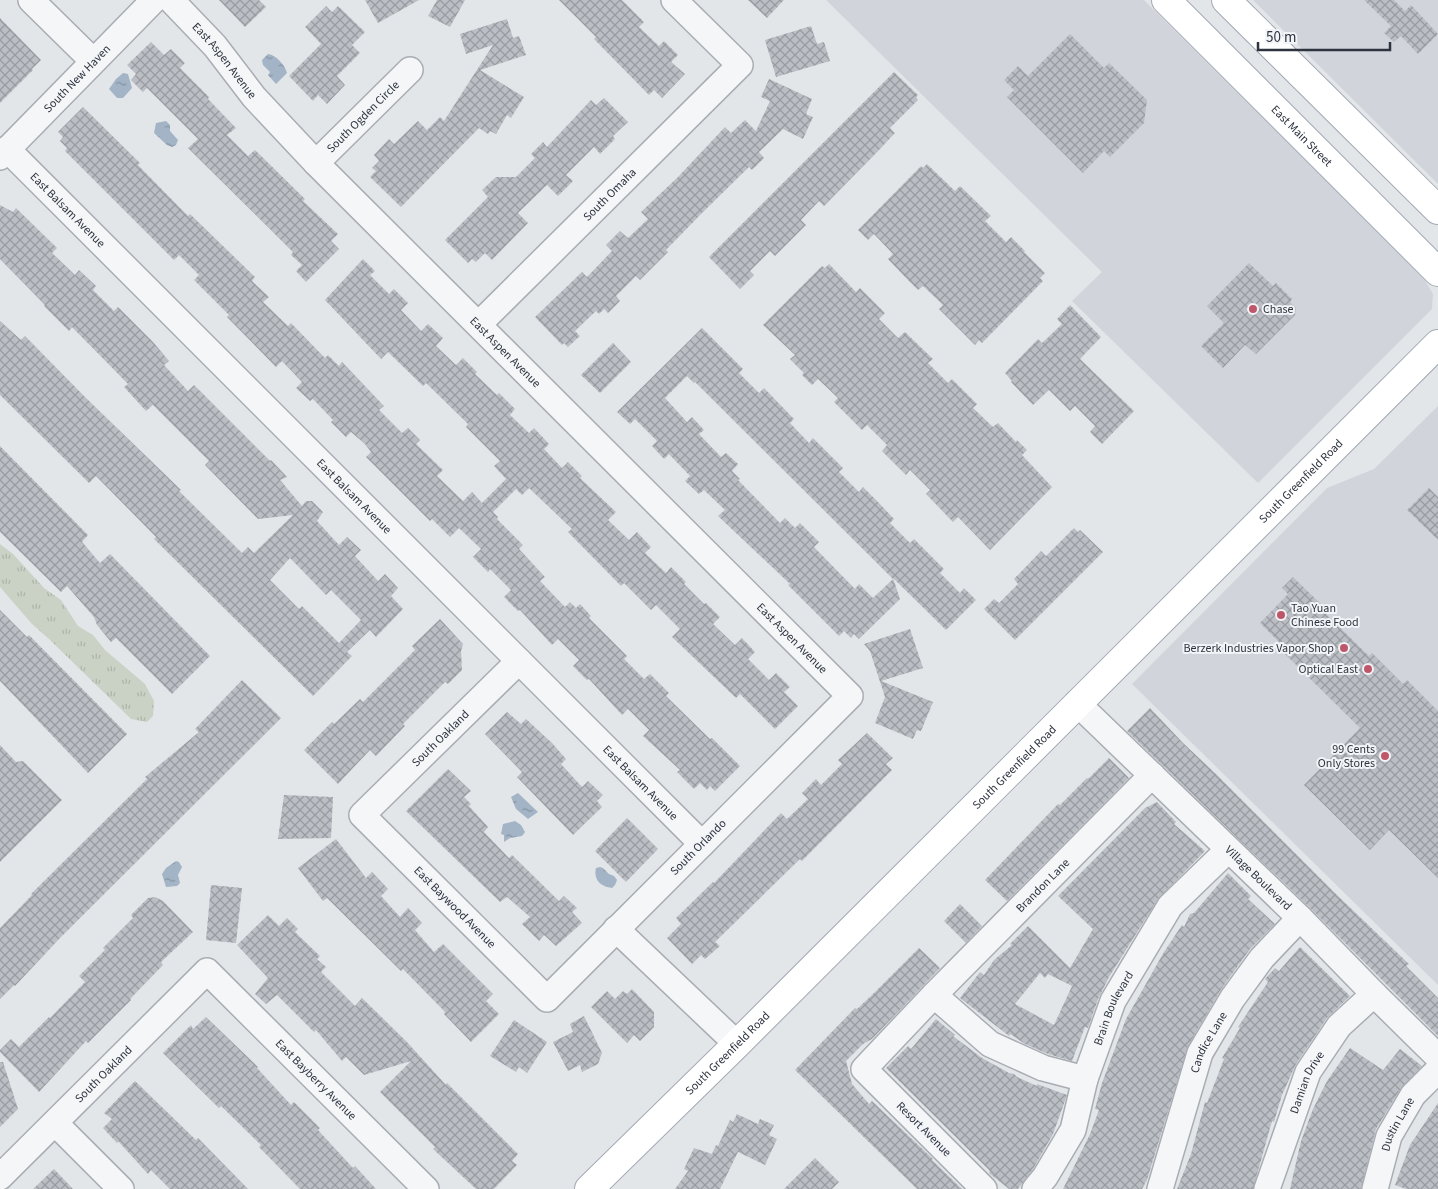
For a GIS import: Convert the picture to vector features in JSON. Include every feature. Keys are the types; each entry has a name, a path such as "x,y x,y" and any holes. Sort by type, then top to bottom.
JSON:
{"main road":[{"name":"East Main Street","path":"1166,0 1438,272"},
{"path":"1226,0 1438,210"},
{"name":"South Greenfield Road","path":"589,1189 737,1044 1438,344"}],"street":[{"path":"31,0 93,61"},
{"name":"South New Haven","path":"4,153 154,0"},
{"name":"East Aspen Avenue","path":"171,0 215,46 254,97 316,163 850,696"},
{"name":"South Omaha","path":"479,324 740,65 674,0"},
{"name":"South Ogden Circle","path":"316,163 410,70"},
{"name":"East Balsam Avenue","path":"4,153 702,844"},
{"name":"South Oakland","path":"362,815 519,661"},
{"name":"South Orlando","path":"547,999 850,696"},
{"name":"Village Boulevard","path":"1077,703 1300,918 1438,1057"},
{"name":"Brandon Lane","path":"864,1068 1152,775"},
{"name":"East Baywood Avenue","path":"362,815 547,999"},
{"name":"Brain Boulevard","path":"1035,1189 1073,1130 1085,1079 1113,1001 1170,906 1228,850"},
{"name":"Candice Lane","path":"1160,1189 1200,1053 1232,999 1262,958 1300,918"},
{"path":"616,929 737,1044"},
{"name":"South Oakland","path":"0,1177 207,971"},
{"name":"East Bayberry Avenue","path":"207,971 426,1189"},
{"name":"Damian Drive","path":"1267,1189 1308,1072 1339,1026 1374,994"},
{"path":"934,995 990,1044 1043,1068 1085,1079"},
{"name":"Resort Avenue","path":"864,1068 984,1189"},
{"name":"Dustin Lane","path":"1375,1189 1389,1136 1413,1095 1438,1070"},
{"path":"55,1123 121,1189"}],"shaded area":[{"path":"826,0 1144,0 1424,279 1433,294 1432,309 1258,483 1072,301 1102,272"},
{"path":"1253,0 1438,0 1438,184"},
{"path":"1438,406 1438,985 1132,684 1327,488 1374,469"}],"green space":[{"path":"0,544 13,554 44,588 61,600 78,626 93,635 105,650 145,684 154,701 153,716 147,722 131,719 32,624 0,587"}],"water":[{"path":"268,54 280,61 287,73 276,84 268,75 270,72 263,65 262,60"},
{"path":"123,73 128,74 132,88 123,98 117,98 109,89"},
{"path":"166,121 170,125 170,131 178,140 176,145 172,147 154,133 156,123"},
{"path":"518,793 538,812 528,819 516,809 511,797"},
{"path":"515,821 521,825 525,832 522,836 510,838 504,842 504,835 501,834 503,824"},
{"path":"176,861 182,867 178,875 180,883 177,886 166,887 162,874 166,868"},
{"path":"600,867 617,880 612,888 604,886 597,879 596,868"}],"building":[{"path":"219,0 259,0 266,7 245,27"},
{"path":"365,0 419,0 378,23"},
{"path":"437,0 465,0 450,27 428,16"},
{"path":"559,0 622,0 644,22 639,27 659,46 664,41 678,55 671,62 685,74 662,98 654,90 649,95"},
{"path":"748,0 784,0 767,18"},
{"path":"1364,0 1394,0 1405,11 1411,5 1438,34 1418,54 1401,36 1394,42 1384,33 1391,26"},
{"path":"326,6 332,12 338,6 365,32 352,45 360,53 337,76 345,85 327,104 318,95 313,101 289,76 321,44 305,27"},
{"path":"0,18 41,60 0,103"},
{"path":"507,19 513,38 519,36 526,55 480,70 524,97 511,118 507,115 496,134 490,131 488,134 479,128 401,207 370,177 376,171 372,168 379,161 374,155 389,139 394,144 418,121 427,130 440,117 444,121 493,45 466,54 460,34"},
{"path":"811,26 817,44 824,42 830,61 776,77 765,40"},
{"path":"1070,34 1104,68 1109,63 1147,100 1144,123 1110,157 1104,151 1083,173 1007,97 1014,90 1004,80 1018,66 1028,76"},
{"path":"151,42 164,55 171,49 185,63 180,68 236,128 227,135 248,156 255,150 305,199 303,201 338,234 331,241 339,249 306,282 296,271 302,265 291,255 293,252 188,148 198,139 147,88 143,92 131,80 136,74 127,65"},
{"path":"894,72 918,95 916,97 918,100 890,128 895,133 824,206 819,201 801,220 806,225 775,256 770,251 750,271 754,275 740,289 709,257"},
{"path":"769,79 812,99 806,114 813,117 803,139 783,129 759,152 764,158 752,170 749,167 701,214 666,250 668,252 640,280 636,276 616,296 620,301 608,313 604,309 599,314 596,311 575,331 580,336 568,347 564,343 562,345 535,317 582,272 587,277 612,251 606,245 620,231 628,238 648,219 641,212 678,177 725,127 731,133 745,120 756,131 770,101 761,97"},
{"path":"604,98 628,122 613,136 615,139 600,154 594,147 566,175 573,181 558,196 547,185 518,213 528,223 492,260 485,253 476,262 472,259 468,263 445,240 488,197 482,190 496,177 516,177 535,158 531,154 543,142 547,147 591,100 596,105"},
{"path":"83,107 140,163 138,165 188,216 190,214 255,277 252,281 269,297 263,302 288,326 291,323 325,358 328,355 339,366 342,362 384,406 379,410 402,433 408,428 420,440 416,444 443,470 437,476 463,501 472,492 482,503 506,479 494,466 500,461 466,427 468,424 426,383 423,386 388,352 381,359 325,300 363,259 375,271 370,275 389,294 394,289 408,303 401,310 421,331 428,324 443,338 436,346 456,365 463,358 477,372 475,374 497,395 499,393 515,409 510,415 529,433 534,428 549,444 544,449 562,468 568,462 582,476 580,478 616,512 608,520 629,540 637,532 651,547 645,553 666,573 671,567 686,582 684,584 720,617 713,624 735,645 742,638 755,652 748,659 769,680 776,673 790,687 784,692 798,706 775,729 740,694 736,698 672,637 680,629 656,605 651,610 624,583 621,586 568,532 572,529 529,488 522,495 516,489 493,512 498,517 497,519 523,545 519,549 545,577 540,581 565,607 570,602 576,608 580,604 591,616 589,618 627,656 624,659 644,679 650,674 669,693 666,696 740,766 715,791 710,786 707,790 700,783 694,789 677,772 680,770 643,736 649,730 628,709 622,715 589,679 587,680 573,666 579,660 558,639 552,645 520,610 518,611 504,597 511,590 490,569 488,572 473,557 481,549 459,528 450,537 432,519 430,521 366,457 371,452 365,444 351,432 346,437 313,399 310,401 296,388 302,382 282,361 276,367 227,317 229,315 194,280 199,275 179,255 174,260 65,151 67,148 60,141 63,137 58,132"},
{"path":"927,164 955,191 960,186 991,216 985,221 1006,242 1011,237 1045,273 1040,278 1043,281 982,343 979,340 975,345 939,309 943,305 923,286 918,290 905,277 888,259 893,254 874,234 868,240 858,230 921,166 923,168"},
{"path":"0,205 13,212 16,208 57,248 52,253 75,275 79,270 96,286 93,290 114,311 118,307 169,361 164,365 188,391 194,385 287,477 280,480 302,506 306,501 312,501 323,512 317,521 339,545 347,537 361,550 355,556 378,581 385,574 398,588 391,596 403,609 376,637 370,630 347,652 352,656 313,696 154,539 156,537 96,476 89,483 0,395 0,321 21,340 25,336 242,553 248,547 254,553 293,515 258,519 205,465 209,461 153,405 146,411 124,387 128,384 72,327 69,331 0,259","holes":["290,558 326,595 331,590 361,620 339,643 302,606 299,609 270,580"]},
{"name":"Chase","path":"1249,263 1273,286 1276,283 1292,299 1290,302 1296,308 1295,315 1256,354 1245,345 1223,368 1201,346 1224,323 1207,306"},
{"path":"829,264 856,292 860,288 885,313 879,319 898,338 905,332 933,359 928,363 948,383 952,379 977,404 973,408 993,427 998,423 1016,442 1017,440 1027,450 1022,455 1052,487 990,550 958,517 953,522 926,494 930,490 910,470 906,475 882,451 887,445 867,425 862,430 834,402 838,398 818,379 812,385 802,375 804,373 790,359 795,355 763,325 822,266 825,268"},
{"path":"1070,305 1101,337 1080,359 1134,411 1102,444 1090,432 1095,426 1075,406 1070,411 1049,390 1033,405 1005,373 1038,339 1042,343 1062,324 1057,319"},
{"path":"702,328 743,369 739,373 759,393 764,388 794,419 790,423 809,443 813,438 843,468 839,472 859,492 863,487 894,519 890,523 910,543 914,539 944,569 940,573 960,593 964,588 976,600 946,630 893,578 900,599 859,639 854,634 851,638 844,631 839,636 788,585 790,584 718,516 725,510 704,490 699,494 685,481 690,476 669,454 664,459 652,446 657,441 635,419 630,424 617,412","holes":["687,376 893,579 873,598 859,584 855,589 814,547 819,542 800,523 795,528 785,518 780,523 738,480 740,479 732,471 738,464 726,453 721,457 699,434 704,430 692,417 687,422 665,398"]},
{"path":"613,343 631,362 600,393 581,375"},
{"path":"0,446 88,535 82,542 100,563 110,554 210,656 172,694 116,638 111,642 97,625 94,617 67,586 61,592 0,532"},
{"path":"1429,488 1438,497 1438,540 1407,510"},
{"path":"1074,528 1078,532 1080,530 1103,552 1015,640 984,609 994,599 999,603 1018,584 1014,579 1041,551 1046,556"},
{"name":"99 Cents Only Stores","path":"1293,577 1329,612 1326,614 1369,656 1372,653 1403,684 1407,680 1438,711 1438,878 1389,830 1370,850 1304,785 1360,728 1283,652 1286,649 1260,623 1288,594 1282,588"},
{"path":"0,610 27,637 29,635 127,734 88,773 0,681"},
{"path":"440,619 463,644 461,651 462,670 448,684 445,682 403,724 405,726 376,756 370,750 338,784 304,750 332,722 334,724 360,699 363,702 415,650 412,646"},
{"path":"910,629 923,668 881,681 933,702 921,731 917,730 913,739 875,723 885,697 870,651 864,644"},
{"path":"242,680 281,718 0,999 0,928 31,894 147,779 145,777 199,732 195,729"},
{"path":"1150,708 1183,743 1409,964 1406,966 1438,998 1438,1036 1310,908 1127,731"},
{"path":"507,712 521,724 526,719 552,743 566,759 561,764 582,787 588,781 603,795 597,801 602,807 573,835 517,777 522,772 485,734"},
{"path":"867,733 893,758 886,764 892,770 802,861 800,859 715,942 720,946 705,959 701,955 692,964 667,938 681,924 676,918 714,883 781,813 787,819 808,799 802,793 816,779 821,785 842,764 838,760"},
{"path":"0,745 16,762 23,761 62,800 0,862"},
{"path":"1109,758 1129,778 1007,901 985,880 1058,804 1060,805"},
{"path":"448,769 471,791 464,797 471,804 469,806 488,827 484,832 509,858 512,855 559,901 564,896 577,908 572,912 582,923 556,946 544,935 539,941 522,924 530,917 507,897 500,902 406,811"},
{"path":"284,795 333,797 331,838 278,839"},
{"path":"1157,802 1176,822 1174,824 1205,851 1158,899 1109,977 1098,999 1088,1028 1085,1027 1072,1061 1048,1054 1025,1044 1010,1034 1009,1036 960,998 980,972 984,975 994,960 1012,945 1010,944 1028,926 1070,968 1093,929 1058,896 1145,808","holes":["1040,973 1045,978 1048,974 1072,986 1054,1025 1015,1004"]},
{"path":"627,818 658,849 626,882 595,851"},
{"path":"336,839 366,878 372,872 388,889 381,896 400,917 408,908 422,923 415,930 434,952 443,944 493,994 486,1001 499,1014 471,1042 403,969 401,971 327,898 323,901 298,868"},
{"path":"1228,873 1251,896 1248,899 1275,924 1250,949 1220,991 1188,1046 1147,1180 1142,1189 1063,1189 1090,1134 1099,1110 1095,1109 1102,1083 1126,1019 1164,952 1182,925 1184,927 1190,914 1194,913"},
{"path":"211,885 242,888 236,943 206,940"},
{"path":"155,897 163,901 193,932 161,962 163,965 131,1000 88,1043 86,1041 39,1092 0,1050 11,1039 19,1047 50,1018 85,982 79,976 105,950 103,948 133,918 131,915 148,898"},
{"path":"960,904 982,926 966,943 944,921"},
{"path":"268,915 279,926 287,918 298,929 295,932 320,956 317,959 326,967 321,972 355,1006 362,998 406,1041 446,1085 447,1083 518,1154 512,1161 517,1165 494,1189 476,1189 433,1149 435,1147 380,1092 411,1061 364,1075 346,1057 342,1061 316,1030 314,1032 277,995 266,1004 255,994 268,978 237,945"},
{"path":"1300,947 1350,996 1327,1018 1296,1064 1282,1095 1274,1122 1272,1121 1253,1189 1177,1189 1191,1154 1205,1102 1207,1103 1224,1059 1222,1058 1240,1028 1238,1027 1268,982 1265,979 1275,968 1279,971"},
{"path":"919,948 940,968 872,1039 863,1044 846,1061 852,1084 869,1104 872,1101 962,1189 917,1189 795,1070 855,1008 857,1009 872,995"},
{"path":"632,989 654,1012 654,1027 640,1041 634,1035 627,1043 591,1007 607,991 615,999 623,991 627,994"},
{"path":"584,1016 602,1053 598,1064 582,1072 580,1065 568,1071 553,1042 573,1032 570,1024"},
{"path":"206,1017 258,1067 291,1105 294,1102 320,1128 318,1130 353,1168 355,1166 376,1189 300,1189 259,1147 261,1145 221,1106 219,1108 163,1053 191,1025 193,1029"},
{"path":"936,1019 955,1035 953,1036 982,1058 1037,1086 1037,1084 1067,1095 1053,1134 1033,1169 1018,1189 1009,1189 989,1173 990,1171 886,1068 908,1046 911,1049"},
{"path":"514,1020 547,1042 527,1073 519,1067 516,1072 490,1056"},
{"path":"1350,1048 1383,1070 1400,1049 1422,1066 1401,1088 1376,1129 1361,1189 1290,1189 1301,1141 1313,1109 1327,1081"},
{"path":"0,1062 3,1062 18,1109 0,1127"},
{"path":"135,1081 196,1140 198,1138 248,1189 170,1189 151,1170 148,1174 118,1141 117,1143 103,1128 112,1119 104,1113"},
{"path":"1438,1103 1438,1189 1406,1189 1395,1185 1410,1145"},
{"path":"737,1114 758,1124 760,1119 774,1125 769,1135 777,1139 765,1165 738,1152 720,1189 675,1189 688,1171 684,1169 694,1148 712,1154 716,1145 718,1146 730,1120 733,1122"},
{"path":"815,1158 839,1182 832,1189 784,1189"},
{"path":"54,1169 73,1189 33,1189"}],"place":[{"name":"Chase","path":"1253,309"},
{"name":"Tao Yuan Chinese Food","path":"1281,615"},
{"name":"Berzerk Industries Vapor Shop","path":"1344,648"},
{"name":"Optical East","path":"1368,669"},
{"name":"99 Cents Only Stores","path":"1385,756"}]}
